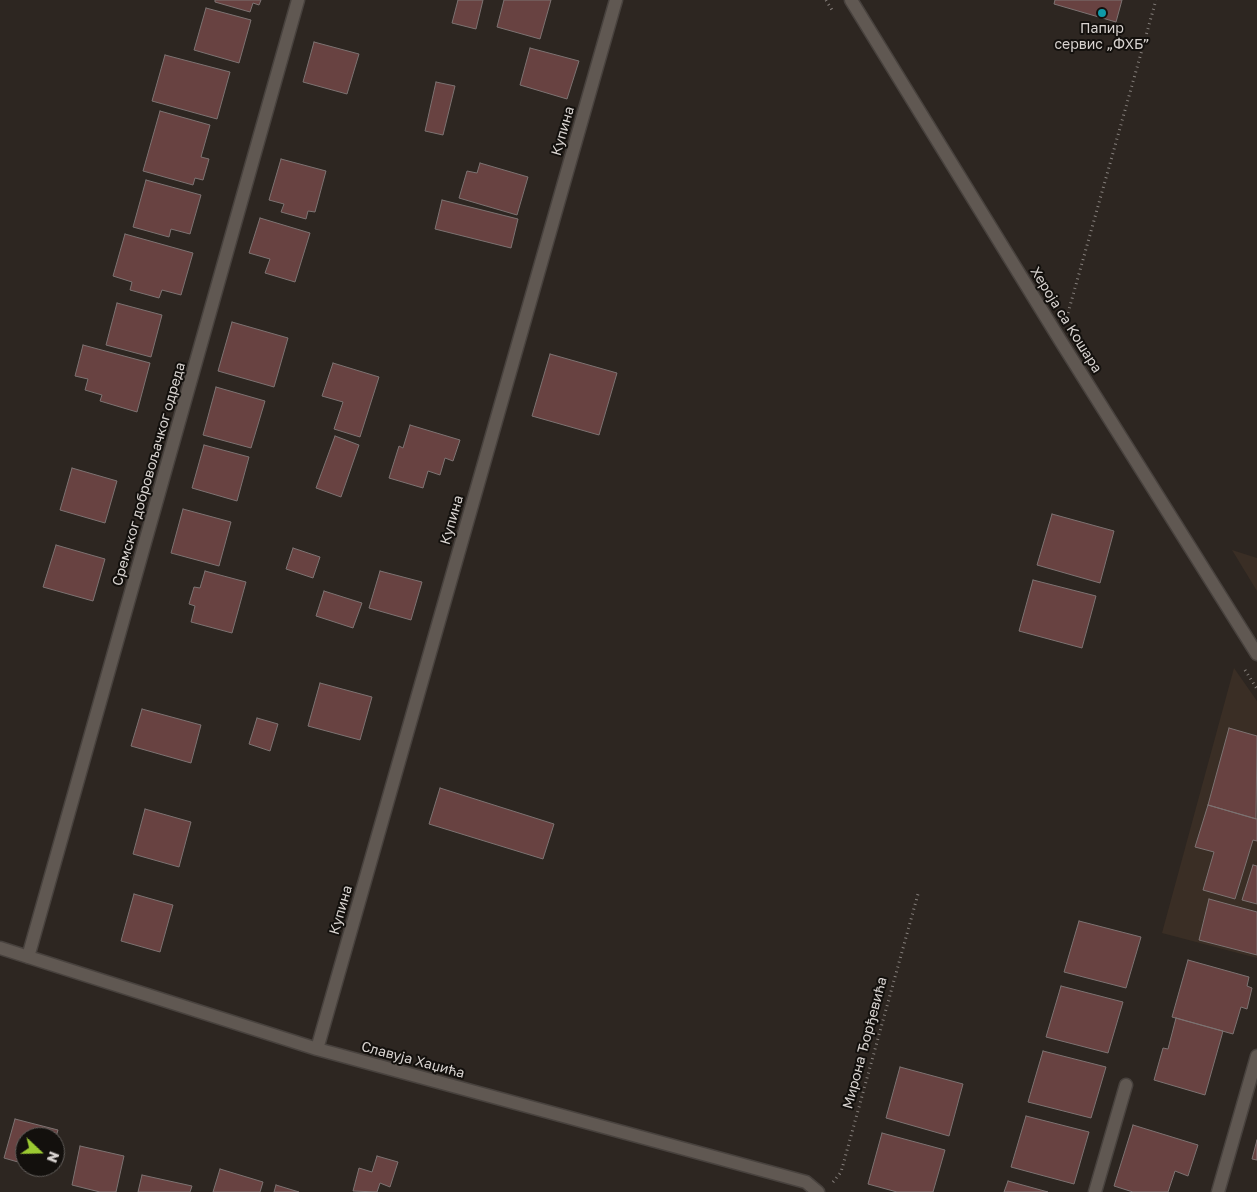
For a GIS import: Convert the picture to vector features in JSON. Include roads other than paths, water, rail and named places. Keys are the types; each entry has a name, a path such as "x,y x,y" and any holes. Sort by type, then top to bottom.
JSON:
{"street":[{"name":"Сремског добровољачког одреда","path":"28,957 298,0"},
{"name":"Купина","path":"317,1049 616,0"},
{"name":"Хероја са Кошара","path":"851,0 1060,340 1257,654"},
{"name":"Славуја Хаџића","path":"0,948 317,1049 806,1182 818,1192"},
{"path":"1218,1192 1257,1056"},
{"path":"1096,1192 1126,1085"}],"place":[{"name":"Папир сервис „ФХБ”","path":"1102,13"}]}
